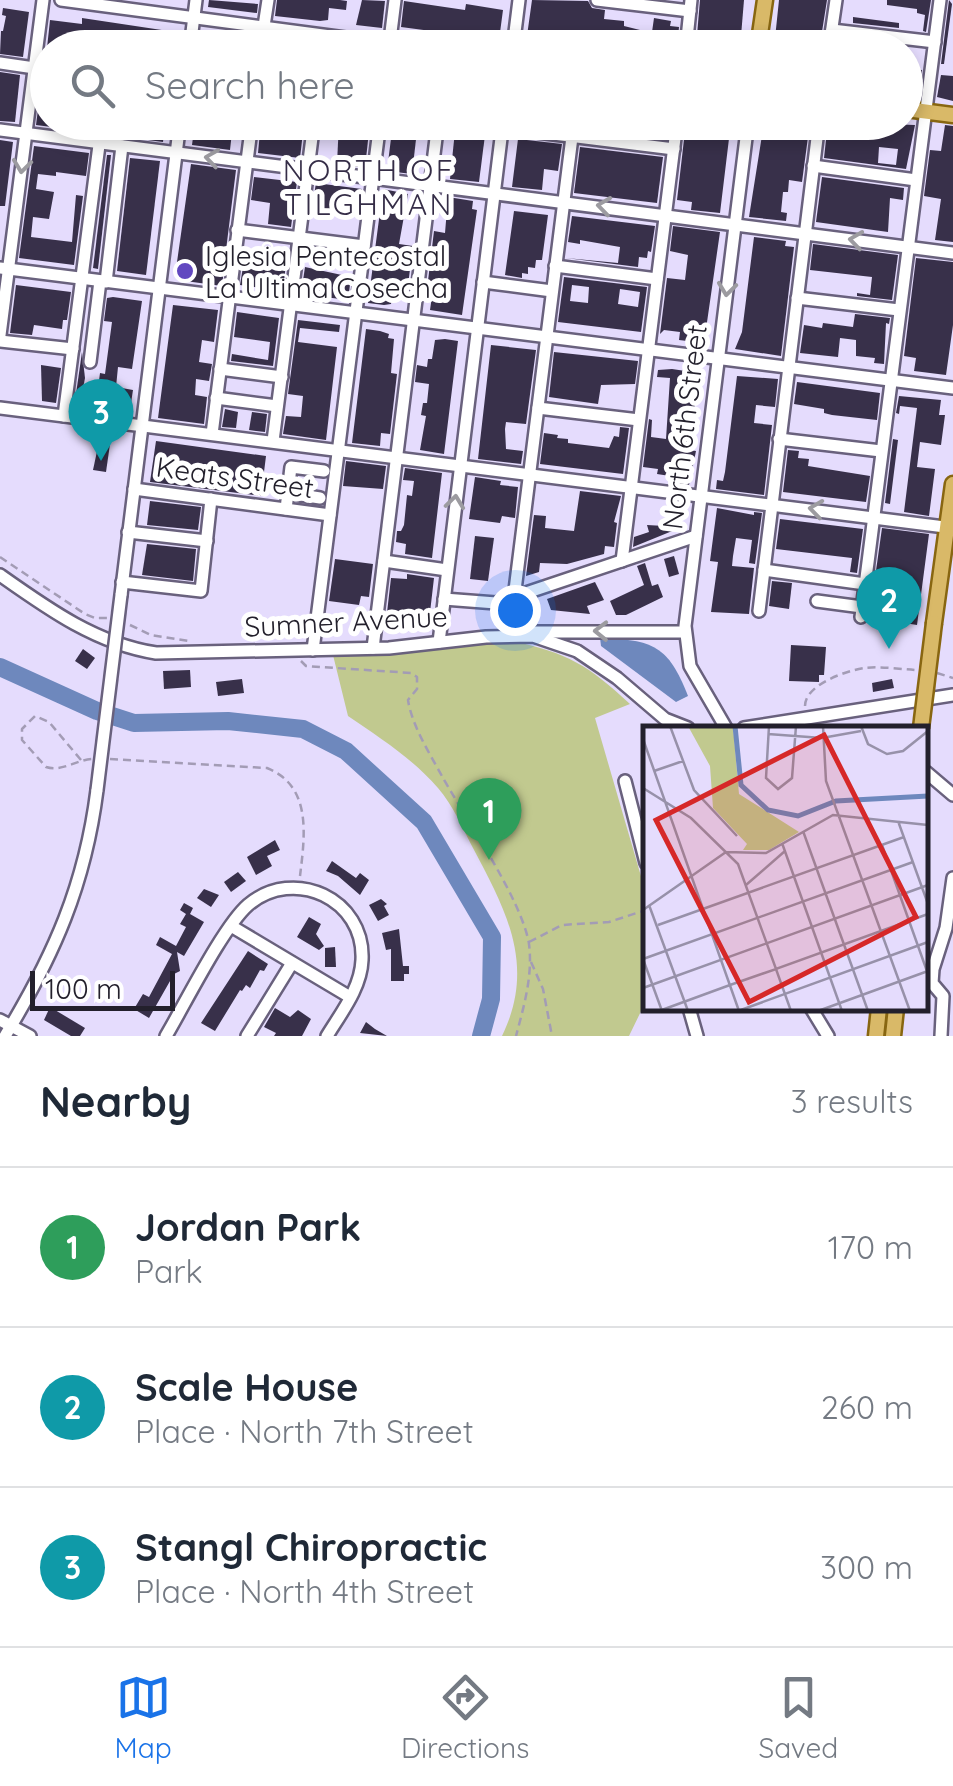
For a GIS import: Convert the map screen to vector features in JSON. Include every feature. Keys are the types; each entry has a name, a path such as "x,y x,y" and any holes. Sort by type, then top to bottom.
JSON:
{"main road":[{"path":"761,30 765,0"},
{"path":"923,111 953,115"},
{"path":"921,726 953,484"},
{"path":"876,1036 879,1011"},
{"path":"893,1036 896,1011"}],"street":[{"path":"42,30 43,0"},
{"path":"61,0 115,3 289,30"},
{"path":"192,30 196,0"},
{"path":"264,26 268,0"},
{"path":"392,30 396,0"},
{"path":"515,30 519,0"},
{"path":"597,0 691,6"},
{"path":"832,30 836,0"},
{"path":"923,133 940,0"},
{"path":"923,41 934,42"},
{"path":"0,63 30,67"},
{"path":"30,116 4,269 0,338 73,349"},
{"path":"0,130 30,134"},
{"path":"77,140 953,252"},
{"path":"64,416 99,140"},
{"path":"30,1036 6,1027 51,957 68,918 87,854 98,790 178,140"},
{"path":"212,434 250,140"},
{"path":"273,442 312,140"},
{"path":"313,650 378,140"},
{"path":"373,648 436,140"},
{"path":"438,642 500,140"},
{"path":"514,598 572,140"},
{"path":"598,140 674,149"},
{"path":"622,561 675,140"},
{"name":"North 6th Street","path":"725,726 696,680 684,632 746,140"},
{"path":"759,611 817,140"},
{"path":"817,601 861,612 922,140"},
{"path":"90,362 122,146"},
{"path":"813,166 917,178"},
{"path":"0,196 18,198"},
{"path":"237,230 364,246"},
{"path":"555,266 657,279"},
{"path":"4,269 953,388"},
{"path":"483,282 552,291"},
{"path":"797,298 899,310"},
{"path":"220,368 282,377"},
{"path":"216,398 277,406"},
{"path":"0,408 950,528"},
{"path":"538,408 639,420"},
{"path":"779,439 882,452"},
{"path":"297,468 300,445"},
{"path":"286,509 291,467 324,471"},
{"name":"Keats Street","path":"134,489 330,515"},
{"path":"288,493 320,498"},
{"path":"122,588 201,591 211,499"},
{"path":"128,532 208,541"},
{"path":"444,599 482,604 514,598 696,536"},
{"path":"384,562 447,570"},
{"path":"764,570 865,584"},
{"name":"Sumner Avenue","path":"0,575 64,618 127,648 170,654 373,648 517,635 547,639 578,651 665,719 683,726"},
{"path":"517,635 563,631 684,632"},
{"path":"755,726 953,695"},
{"path":"928,774 953,795"},
{"path":"625,780 643,851"},
{"path":"942,1036 943,996 929,982 946,928 953,878"},
{"path":"166,1036 231,926 247,906 284,888 330,897 355,925 362,963 350,998 327,1036"},
{"path":"231,926 350,998"},
{"path":"247,1036 292,962"},
{"path":"689,1011 697,1036"},
{"path":"813,1011 828,1036"}],"path":[{"path":"0,557 84,614 115,618"},
{"path":"124,621 151,636 193,642"},
{"path":"301,659 306,666 411,672 416,677 417,689 408,703 411,713 432,758 502,880 528,942 530,960 516,1036"},
{"path":"812,716 804,706 808,692 834,678 864,668 914,670"},
{"path":"932,672 950,674 953,678"},
{"path":"80,760 50,722 35,716 22,729 22,740 46,768 93,759"},
{"path":"109,759 267,768 285,775 295,788 301,810 304,844 298,888"},
{"path":"528,942 562,925 609,922 643,911"},
{"path":"530,960 543,989 552,1036"}],"green space":[{"path":"512,641 576,662 630,704 595,718 643,883 643,1007 629,1036 502,1036 517,986 517,963 497,895 438,788 407,758 348,716 333,655"}],"water":[{"path":"600,638 633,641 656,649 673,666 688,696 676,702 601,646"}],"building":[{"path":"209,0 258,4 257,13 208,7"},
{"path":"277,0 347,1 346,10 329,8 328,20 320,21 275,16"},
{"path":"362,0 385,1 382,28 356,25"},
{"path":"532,0 588,1 592,8 605,10 604,19 624,21 624,26 640,30 528,30"},
{"path":"700,0 744,0 742,30 697,30"},
{"path":"779,0 827,0 822,30 776,30"},
{"path":"887,0 931,0 926,32 925,15 917,13 917,9 887,5"},
{"path":"949,0 952,4 941,64"},
{"path":"404,1 465,10 466,4 503,10 500,30 401,27"},
{"path":"3,8 29,12 23,57 0,54 6,16 2,15"},
{"path":"853,17 899,23 899,28 853,23"},
{"path":"82,18 162,30 49,30 50,20 82,24"},
{"path":"654,18 679,30 652,30"},
{"path":"0,72 20,75 15,122 0,121"},
{"path":"941,75 953,76 953,101 937,97"},
{"path":"945,125 953,126 953,242 935,240 941,199 924,196 930,150 941,151"},
{"path":"0,140 13,142 5,206 0,206"},
{"path":"193,140 231,140 230,150 192,145"},
{"path":"259,140 302,140 300,158 258,153"},
{"path":"338,140 368,140 365,168 337,164"},
{"path":"391,140 416,140 412,174 387,171"},
{"path":"454,140 484,140 479,182 450,179"},
{"path":"518,140 562,144 558,171 544,169 542,190 512,187"},
{"path":"684,140 729,140 720,213 691,210 692,202 677,200"},
{"path":"761,140 808,140 802,182 789,180 788,192 783,192 781,212 787,213 786,221 749,217"},
{"path":"826,140 912,140 906,169 824,158","holes":["879,147 898,149 896,165 878,163"]},
{"path":"34,146 89,153 86,176 38,174 36,189 54,192 49,219 33,217 31,237 72,242 76,195 83,196 74,265 19,258"},
{"path":"580,147 663,157 657,203 574,193"},
{"path":"107,155 111,155 98,269 93,268"},
{"path":"130,158 160,161 146,275 117,271"},
{"path":"191,164 236,170 226,250 219,249 217,268 224,269 222,286 178,280"},
{"path":"254,177 297,182 291,227 268,224 270,203 251,200"},
{"path":"822,177 904,188 903,200 890,198 888,232 816,222"},
{"path":"316,183 362,189 359,213 312,207"},
{"path":"383,189 408,194 399,244 413,246 407,293 393,291 391,304 384,305 368,303"},
{"path":"448,197 473,201 472,209 477,210 462,315 430,310 434,282 428,281 434,231 445,233"},
{"path":"514,211 548,215 542,260 536,260 535,268 528,267 528,274 522,273 522,278 505,275"},
{"path":"572,216 655,226 651,252 648,251 647,258 639,257 638,267 566,258 618,263 620,247 580,240 580,244 568,242"},
{"path":"673,226 720,232 704,343 679,340 680,332 664,330 660,334 667,278 685,280 688,255 670,251"},
{"path":"754,237 786,241 785,246 794,247 781,356 735,349 742,332"},
{"path":"813,244 898,255 892,300 857,296 870,295 872,277 810,270"},
{"path":"916,258 953,262 953,325 946,375 914,371 916,358 904,356"},
{"path":"244,261 286,263 283,291 240,285"},
{"path":"305,267 351,277 348,300 301,294"},
{"path":"564,277 647,287 641,332 558,322","holes":["572,285 589,287 588,303 570,301","620,289 640,292 638,307 618,304"]},
{"path":"16,285 71,292 62,329 34,325 32,335 10,333"},
{"path":"107,298 142,301 132,369 118,367 116,387 133,390 131,403 114,401 113,413 95,411 112,322 104,321"},
{"path":"173,305 218,310 214,342 202,340 199,362 212,364 209,381 196,379 195,395 207,397 204,424 158,418"},
{"path":"237,312 279,318 273,366 231,361 232,354 268,360 270,342 234,337"},
{"path":"855,314 890,318 886,323 884,364 874,363 875,358 856,356 856,340 840,338 838,357 800,353 804,325 853,327"},
{"path":"298,320 340,325 339,332 300,328 298,342 337,347 326,440 283,434 286,416 301,417 303,396 288,394"},
{"path":"366,329 389,334 388,338 394,339 391,373 397,374 390,434 381,433 380,446 352,443"},
{"path":"435,340 458,341 444,454 420,450 426,416 421,415 429,384 415,382 417,365 427,367"},
{"path":"491,345 536,350 526,424 506,422 505,429 506,449 523,451 521,464 478,459"},
{"path":"82,352 85,378 79,409 74,408"},
{"path":"554,352 638,361 635,384 601,385 598,404 549,397"},
{"path":"41,365 61,368 56,403 42,401"},
{"path":"658,370 699,373 689,450 696,451 689,485 669,483 670,476 643,467 649,419 651,437 666,439 670,378 657,377"},
{"path":"737,376 778,379 775,407 756,405 754,423 772,425 764,495 716,489 717,480 723,481 725,472"},
{"path":"797,382 880,393 877,420 832,415 824,413 824,409 794,404"},
{"path":"899,396 941,400 939,415 945,415 941,445 920,442 917,467 935,469 929,516 904,512 917,408 900,406 899,414 896,413"},
{"path":"225,409 238,412 236,428 222,427"},
{"path":"252,412 267,414 265,432 249,430"},
{"path":"620,427 629,428 623,474 540,464 544,433 568,439 568,443 609,448 614,436 619,437"},
{"path":"893,439 898,440 890,504 885,503"},
{"path":"156,441 266,456 261,496 150,482"},
{"path":"99,442 110,444 106,472 93,470"},
{"path":"788,450 799,451 798,458 809,459 808,466 870,476 866,502 783,492"},
{"path":"346,461 386,466 383,489 343,486"},
{"path":"405,468 442,473 432,558 405,554 406,544 396,542 414,481 403,480"},
{"path":"475,477 518,487 515,518 502,516 500,523 469,519"},
{"path":"580,491 621,496 614,522 614,547 605,546 604,554 567,564 540,563 539,572 526,576 534,515 546,516 545,528 574,531"},
{"path":"150,501 201,507 198,530 147,525"},
{"path":"717,508 762,513 755,564 749,563 752,540 736,538 733,556 732,566 754,568 749,614 711,612 718,562 710,561"},
{"path":"780,519 863,529 857,573 850,572 852,558 776,549"},
{"path":"647,525 682,527 633,547 634,537 649,532"},
{"path":"882,528 929,534 917,625 892,621 895,575 879,573 877,586 874,585"},
{"path":"475,536 494,538 488,581 470,579"},
{"path":"147,544 196,549 193,581 142,575"},
{"path":"674,556 679,574 669,577 664,559"},
{"path":"335,559 373,564 369,597 361,596 359,605 329,601"},
{"path":"645,563 652,586 658,584 663,597 626,615 616,615 610,601 644,585 637,566"},
{"path":"407,574 434,578 429,621 385,630 391,578 407,579"},
{"path":"772,581 792,583 789,609 769,606"},
{"path":"595,582 604,600 587,606 590,614 551,610 547,599"},
{"path":"791,645 826,647 824,675 819,675 819,682 789,681"},
{"path":"83,649 95,658 87,669 75,661"},
{"path":"190,670 191,687 164,689 163,671"},
{"path":"242,679 244,693 218,696 216,682"},
{"path":"892,679 894,688 873,692 872,683"},
{"path":"275,840 280,850 267,856 272,866 256,875 247,857"},
{"path":"332,861 356,878 360,873 369,880 360,895 326,871"},
{"path":"238,872 246,881 231,892 224,882"},
{"path":"204,889 219,895 211,907 197,898"},
{"path":"381,899 387,904 384,906 389,915 378,921 369,905"},
{"path":"184,903 193,908 190,914 204,922 184,956 177,952 180,971 174,974 149,1018 134,1009 143,994 149,997 172,954 156,945 160,937 176,946 186,927 180,924 186,914 180,910"},
{"path":"309,917 321,924 316,934 324,946 319,950 297,937"},
{"path":"399,929 403,966 409,966 409,974 404,974 404,981 391,981 391,949 386,950 382,933"},
{"path":"335,947 336,967 325,967 325,948"},
{"path":"248,951 268,964 250,988 246,985 240,990 215,1031 201,1023"},
{"path":"50,1007 85,1028 80,1036 71,1036 44,1020"},
{"path":"275,1008 290,1017 298,1010 311,1019 302,1036 274,1036 276,1033 264,1027"},
{"path":"366,1022 375,1029 387,1036 360,1033"}],"waterway":[{"path":"0,667 97,711 134,723 228,721 303,729 346,751 424,822 492,937 491,999 481,1036"}],"place":[{"name":"Iglesia Pentecostal La Ultima Cosecha","path":"185,271"},
{"name":"Stangl Chiropractic","path":"101,461"},
{"name":"Scale House","path":"889,649"},
{"name":"Jordan Park","path":"489,860"}],"district":[{"name":"NORTH OF TILGHMAN","path":"369,187"}]}
